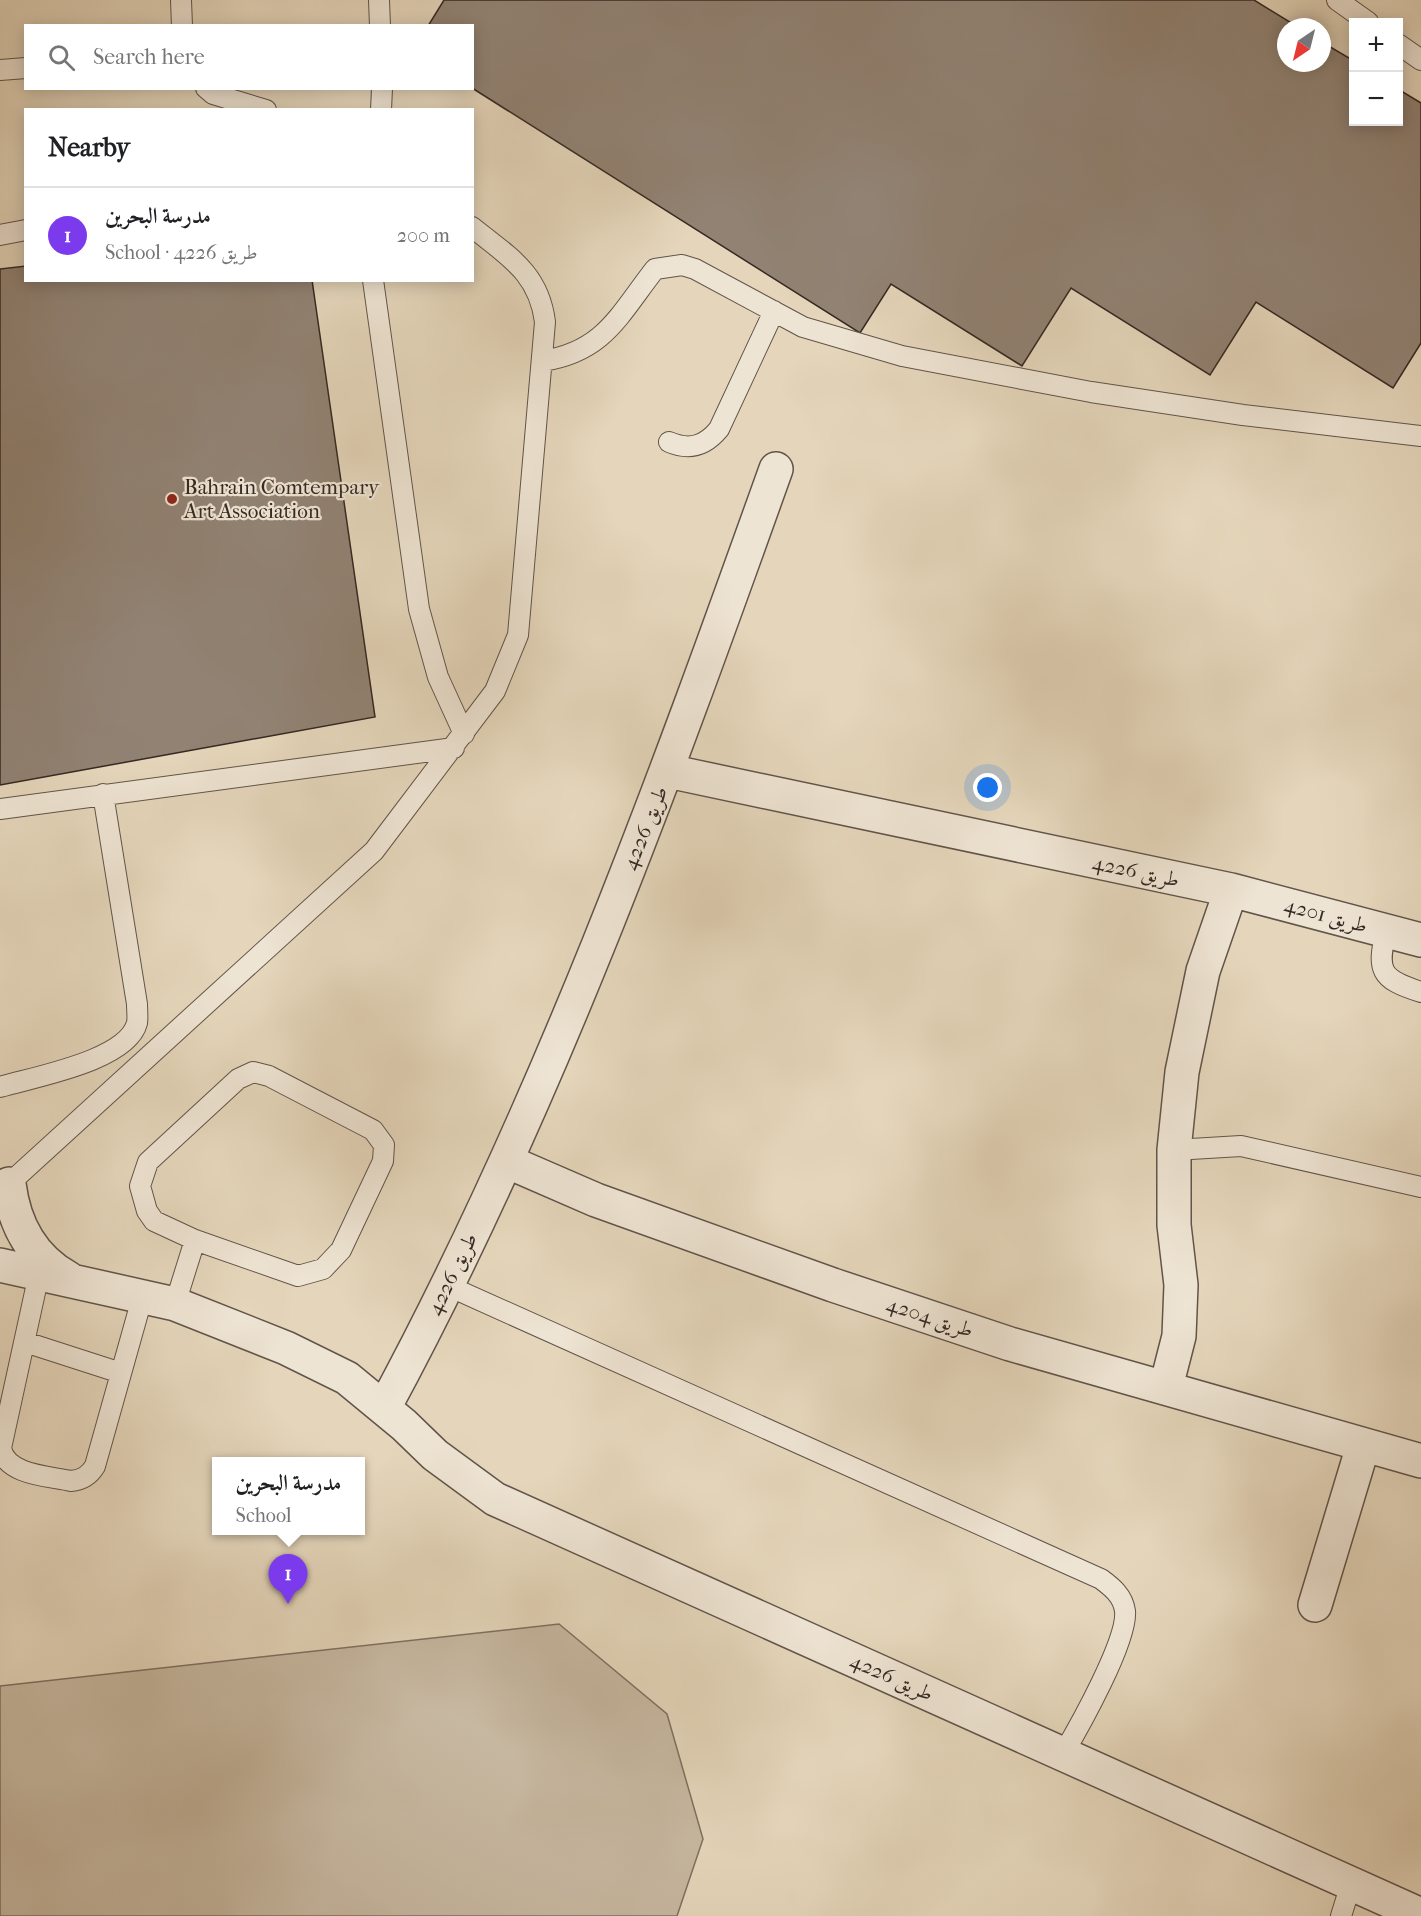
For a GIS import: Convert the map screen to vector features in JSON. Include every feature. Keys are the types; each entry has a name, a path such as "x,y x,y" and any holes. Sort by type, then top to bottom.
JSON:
{"street":[{"path":"668,771 776,469"},
{"name":"طريق 4226","path":"384,1408 506,1161 573,1010 668,771 1231,890"},
{"path":"1166,1387 1179,1336 1180,1295 1174,1225 1174,1150 1182,1072 1203,972 1231,890"},
{"name":"طريق 4201","path":"1231,890 1421,940"},
{"name":"طريق 4204","path":"506,1161 596,1200 833,1285 1010,1344 1421,1461"},
{"name":"طريق 4226","path":"4,1188 26,1239 40,1257 58,1272 77,1283"},
{"name":"طريق 4226","path":"0,1265 77,1283 143,1295 175,1304 286,1348 347,1378 435,1455 495,1499 1421,1916"},
{"path":"1315,1605 1363,1446"}],"lane":[{"path":"181,0 182,24"},
{"path":"379,0 380,24"},
{"path":"1337,0 1362,18"},
{"path":"1403,47 1421,60"},
{"path":"0,70 24,69"},
{"path":"208,90 213,94 259,108"},
{"path":"381,108 382,90"},
{"name":"طريق 4226","path":"4,1188 374,851 495,691 518,636 545,322 539,294 523,270 474,229"},
{"path":"0,235 24,230"},
{"path":"542,361 563,358 584,349 602,337 655,270 682,265 695,269 802,327 864,346 1092,392 1243,415 1421,436"},
{"path":"0,809 459,741 419,609 373,282"},
{"path":"669,442 691,448 711,439 719,429 774,311"},
{"path":"0,1087 105,1055 128,1037 137,1024 137,1004 104,794"},
{"path":"1386,931 1379,960 1381,968 1386,975 1421,992"},
{"path":"254,1072 270,1076 373,1130 380,1137 384,1145 383,1161 341,1250 322,1269 310,1275 286,1273 195,1240 154,1221 142,1199 143,1174 148,1162 245,1074 254,1072"},
{"path":"1174,1150 1241,1146 1421,1187"},
{"path":"175,1304 195,1240"},
{"path":"39,1274 1,1448 4,1460 15,1468 71,1481 80,1480 88,1475 95,1466 143,1295"},
{"path":"446,1285 1090,1574 1112,1587 1120,1597 1125,1611 1124,1624 1095,1696 1063,1754"},
{"path":"25,1342 121,1373"},
{"path":"1341,1916 1351,1884"}],"shaded area":[{"path":"559,1624 667,1714 703,1839 677,1916 0,1916 0,1686"}],"building":[{"path":"444,0 1254,0 1283,18 1277,18 1277,72 1331,72 1331,47 1349,58 1349,126 1403,126 1403,92 1421,103 1421,343 1393,388 1256,302 1210,375 1071,288 1022,366 891,284 860,333 474,89 474,24 429,24"},
{"name":"Bahrain Comtempary Art Association","path":"24,266 24,282 312,282 375,717 0,785 0,269"}],"place":[{"name":"Bahrain Comtempary Art Association","path":"172,499"},
{"name":"مدرسة البحرين","path":"288,1604"}]}
